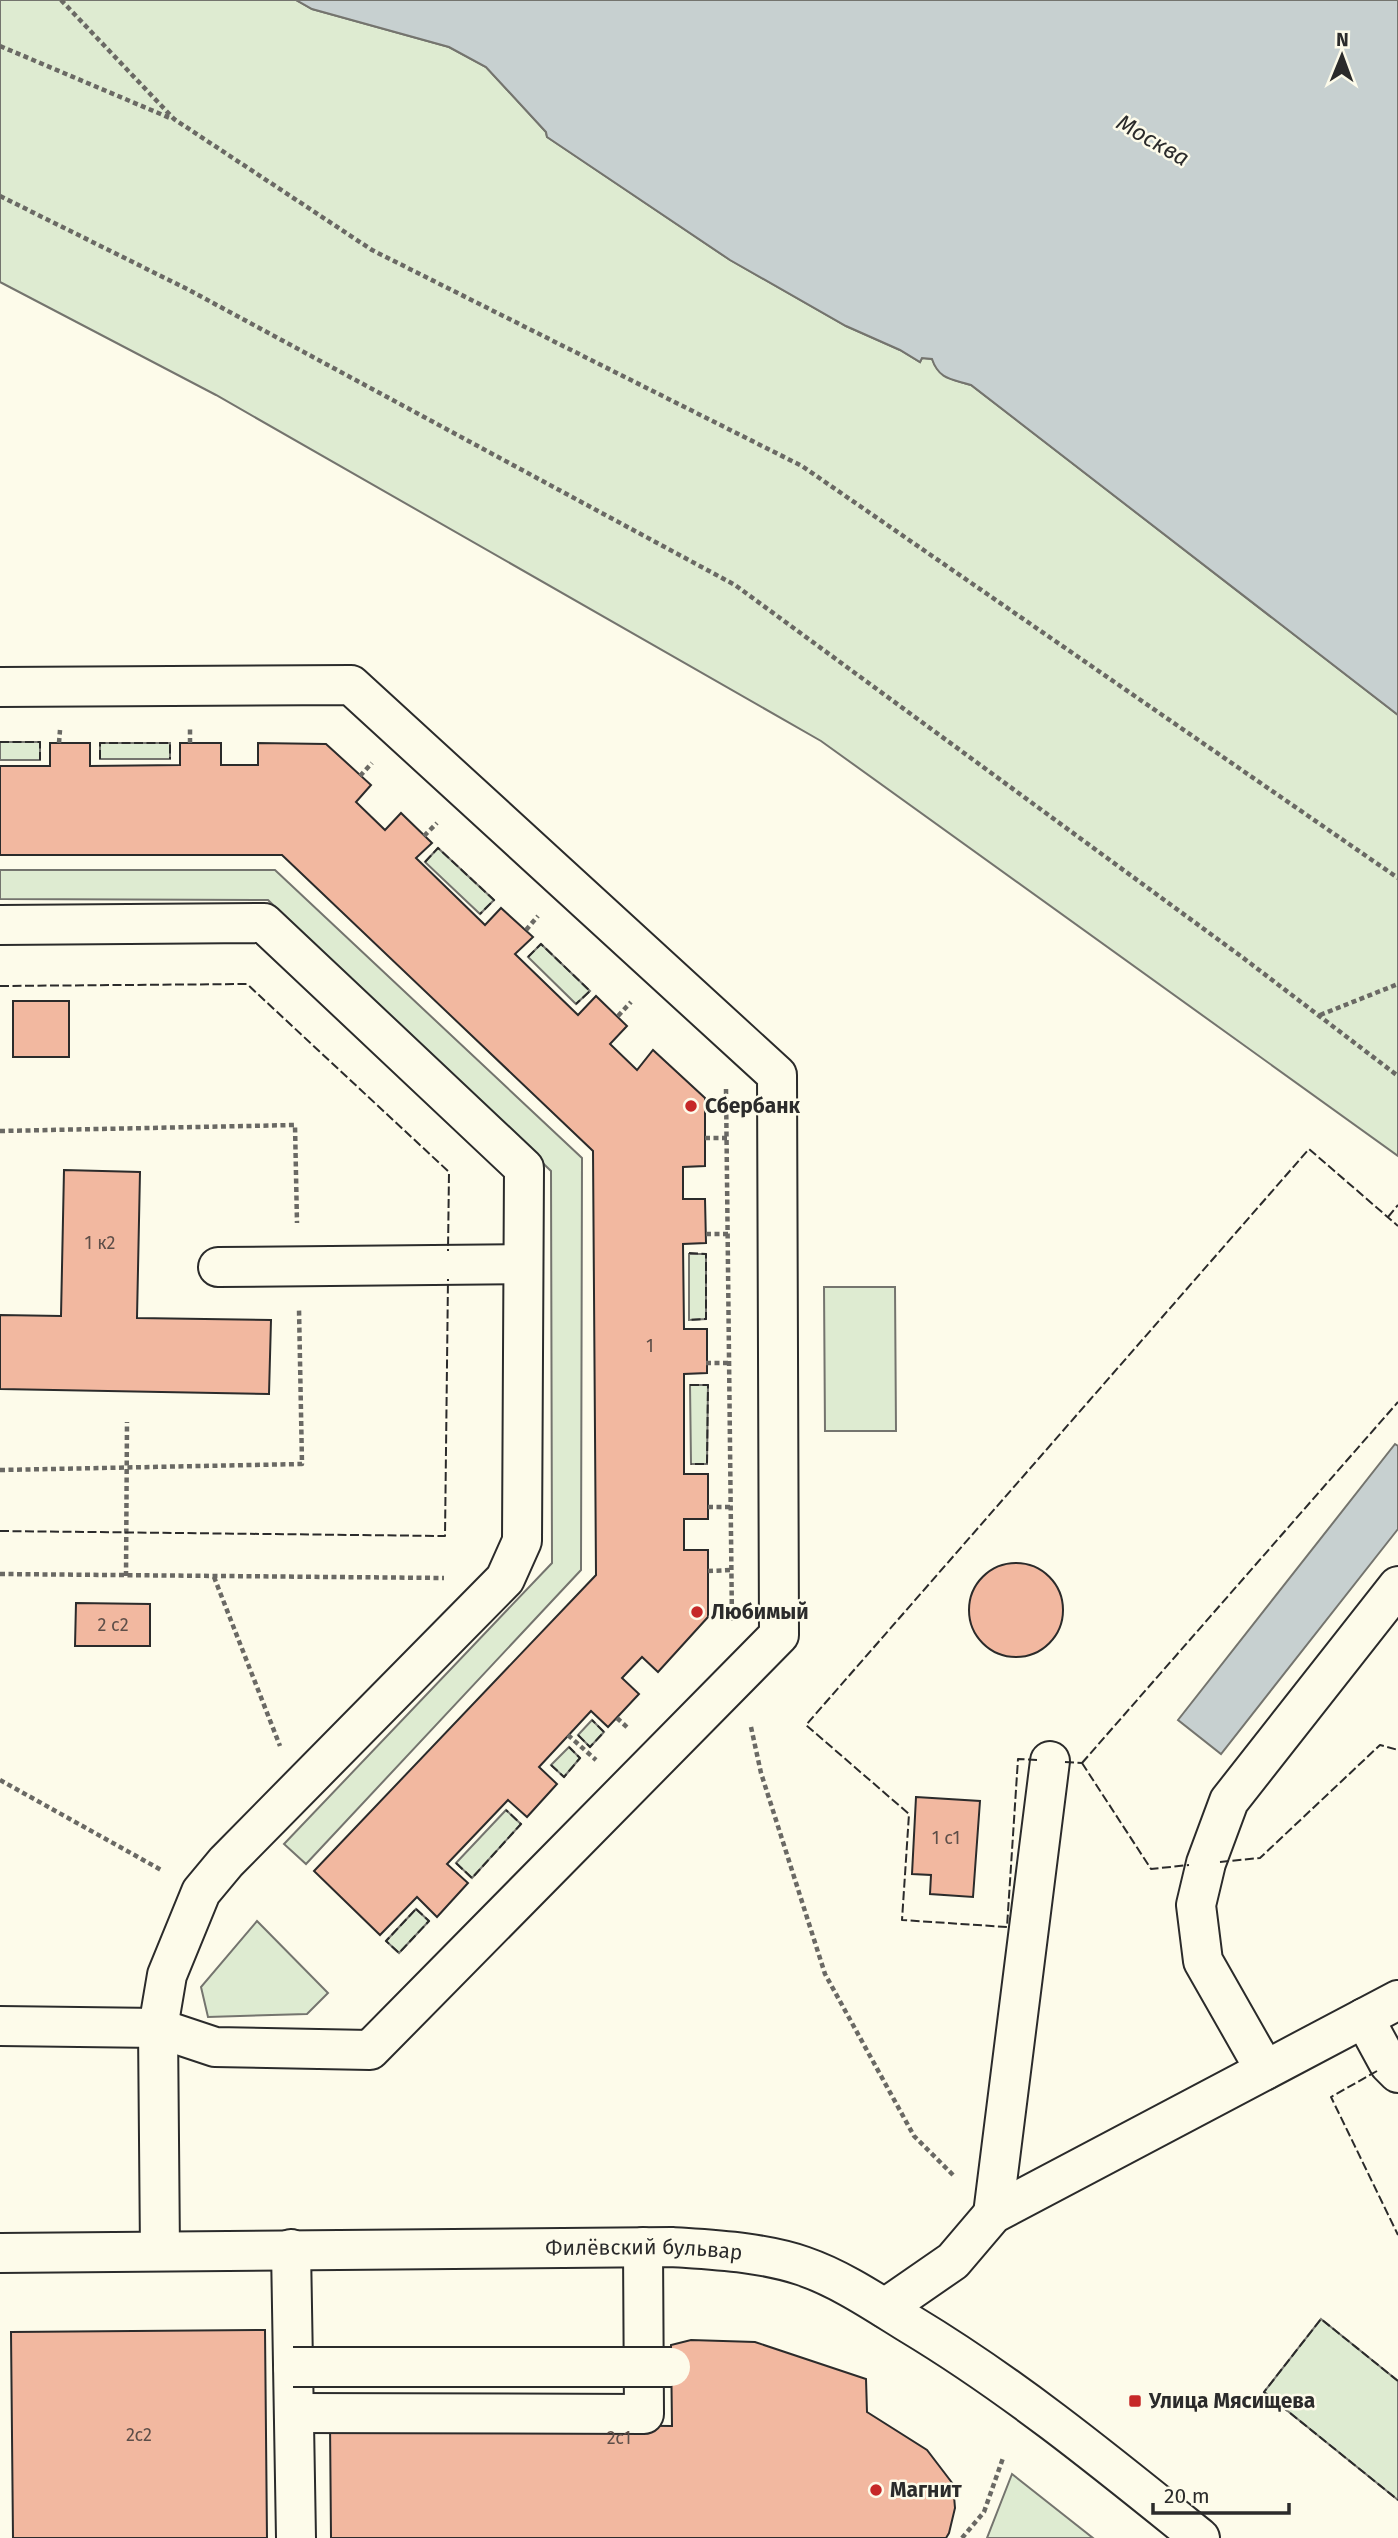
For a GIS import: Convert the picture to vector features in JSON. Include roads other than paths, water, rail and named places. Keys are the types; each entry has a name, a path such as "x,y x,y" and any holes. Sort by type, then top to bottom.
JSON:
{"street":[{"path":"0,687 351,685 777,1075 779,1635 370,2050 215,2047 158,2028 0,2026"},
{"path":"0,925 264,923 524,1168 522,1541 505,1579 297,1790 201,1892 167,1975 158,2028 160,2251"},
{"path":"218,1267 523,1264"},
{"path":"1265,2070 1203,1961 1196,1905 1206,1863 1229,1801 1398,1586"},
{"path":"993,2214 1050,1761"},
{"path":"885,2308 953,2262 993,2214 1398,2000"},
{"path":"1364,2018 1398,2073"},
{"path":"294,2413 644,2414 643,2247"},
{"name":"Филёвский бульвар","path":"0,2253 643,2247 736,2252 802,2266 845,2285 885,2308 1016,2394 1095,2453 1199,2538"},
{"path":"291,2249 296,2538"},
{"path":"293,2367 671,2367"}],"water":[{"name":"Москва","path":"296,0 1398,0 1398,715 971,385 942,375 932,359 922,358 920,362 846,326 730,260 547,137 546,132 486,67 449,47 312,9"},
{"path":"1395,1444 1398,1446 1398,1529 1221,1754 1178,1720"}],"place":[{"name":"Сбербанк","path":"691,1106"},
{"name":"Любимый","path":"697,1612"},
{"name":"Улица Мясищева","path":"1135,2401"},
{"name":"Магнит","path":"876,2490"}]}
